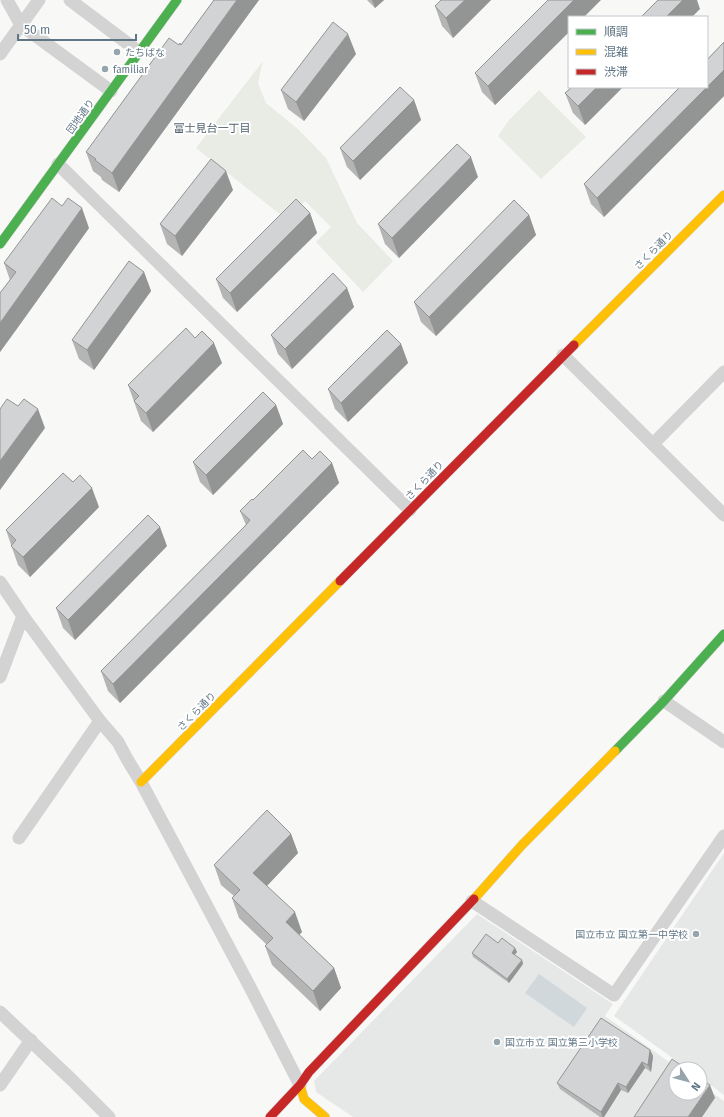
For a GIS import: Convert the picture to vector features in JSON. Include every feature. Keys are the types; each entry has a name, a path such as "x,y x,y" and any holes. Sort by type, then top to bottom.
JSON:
{"street":[{"path":"7,0 21,25 111,91"},
{"path":"0,54 40,0"},
{"path":"70,0 139,52"},
{"name":"団地通り","path":"0,244 177,0"},
{"path":"58,164 410,510"},
{"name":"さくら通り","path":"141,782 724,194"},
{"path":"564,355 724,514"},
{"path":"652,444 724,372"},
{"path":"0,582 100,721 118,742 141,782 251,989 300,1085 304,1099 325,1117"},
{"path":"0,677 23,616"},
{"path":"270,1117 300,1085 309,1072 472,901 522,845 664,701 724,634"},
{"path":"664,701 724,742"},
{"path":"19,838 100,721"},
{"path":"472,901 614,995 724,836"},
{"path":"0,1012 32,1040 109,1117"},
{"path":"0,1085 32,1040"}],"shaded area":[{"path":"263,61 258,83 266,103 299,130 326,158 357,223 393,261 363,292 316,242 331,227 305,201 286,219 196,148"},
{"path":"539,90 586,137 541,179 498,136 509,120"},
{"name":"国立市立 国立第一中学校","path":"724,853 724,1095 708,1083 708,1061 677,1061 614,1016"},
{"name":"国立市立 国立第三小学校","path":"477,914 613,1004 605,1016 668,1061 668,1101 708,1101 708,1090 724,1101 724,1117 353,1117 316,1092 314,1081"},
{"path":"539,974 587,1008 574,1027 525,993"}],"building":[{"path":"214,0 237,0 112,173 86,152 169,38 179,45 180,43 181,45"},
{"path":"441,0 465,0 446,18 435,6"},
{"path":"548,0 574,0 488,86 475,73"},
{"path":"658,0 683,0 667,16 642,16"},
{"path":"333,22 348,34 296,102 281,90"},
{"path":"724,42 724,70 708,86 708,59"},
{"path":"400,87 414,100 353,161 340,148"},
{"path":"571,88 596,88 578,106 565,93"},
{"path":"679,88 706,88 597,198 584,184"},
{"path":"457,144 471,157 392,238 378,224"},
{"path":"211,159 226,171 175,236 160,224"},
{"path":"52,198 62,206 68,198 82,208 0,323 0,293 16,272 4,263"},
{"path":"296,199 310,213 230,293 216,279"},
{"path":"514,200 529,215 429,317 414,302"},
{"path":"129,261 144,272 87,350 72,340"},
{"path":"333,273 347,288 285,349 271,335"},
{"path":"186,328 195,338 202,331 214,343 146,413 134,401 139,396 128,385"},
{"path":"387,330 401,344 341,403 328,389"},
{"path":"263,392 276,405 206,475 193,462"},
{"path":"7,399 18,406 24,399 38,409 0,461 0,409"},
{"path":"303,450 312,459 320,451 332,463 113,684 101,671 245,526 250,520 240,511"},
{"path":"63,473 73,482 80,475 92,488 23,557 11,546 16,540 6,530"},
{"path":"148,515 160,527 68,620 56,608"},
{"path":"267,810 291,834 253,873 295,912 286,922 334,968 313,991 265,946 273,938 232,898 240,890 214,865"},
{"path":"486,934 498,943 502,938 515,948 512,953 522,960 507,979 472,953"},
{"path":"601,1018 650,1050 648,1065 642,1062 626,1087 618,1083 601,1112 557,1083"},
{"path":"668,1065 668,1101 699,1101 688,1117 634,1117"}],"traffic: fast":[{"path":"0,244 177,0"},
{"path":"615,751 664,701 724,634"}],"traffic: slow":[{"path":"574,345 724,195"},
{"path":"141,782 340,581"},
{"path":"474,899 522,845 615,751"},
{"path":"300,1085 304,1099 325,1117"}],"traffic: jam":[{"path":"340,581 574,345"},
{"path":"270,1117 300,1085 309,1072 474,899"}],"place":[{"name":"たちばな","path":"117,52"},
{"name":"familiar","path":"105,69"},
{"name":"国立市立 国立第一中学校","path":"696,934"},
{"name":"国立市立 国立第三小学校","path":"497,1042"}],"district":[{"name":"富士見台一丁目","path":"212,128"}]}
